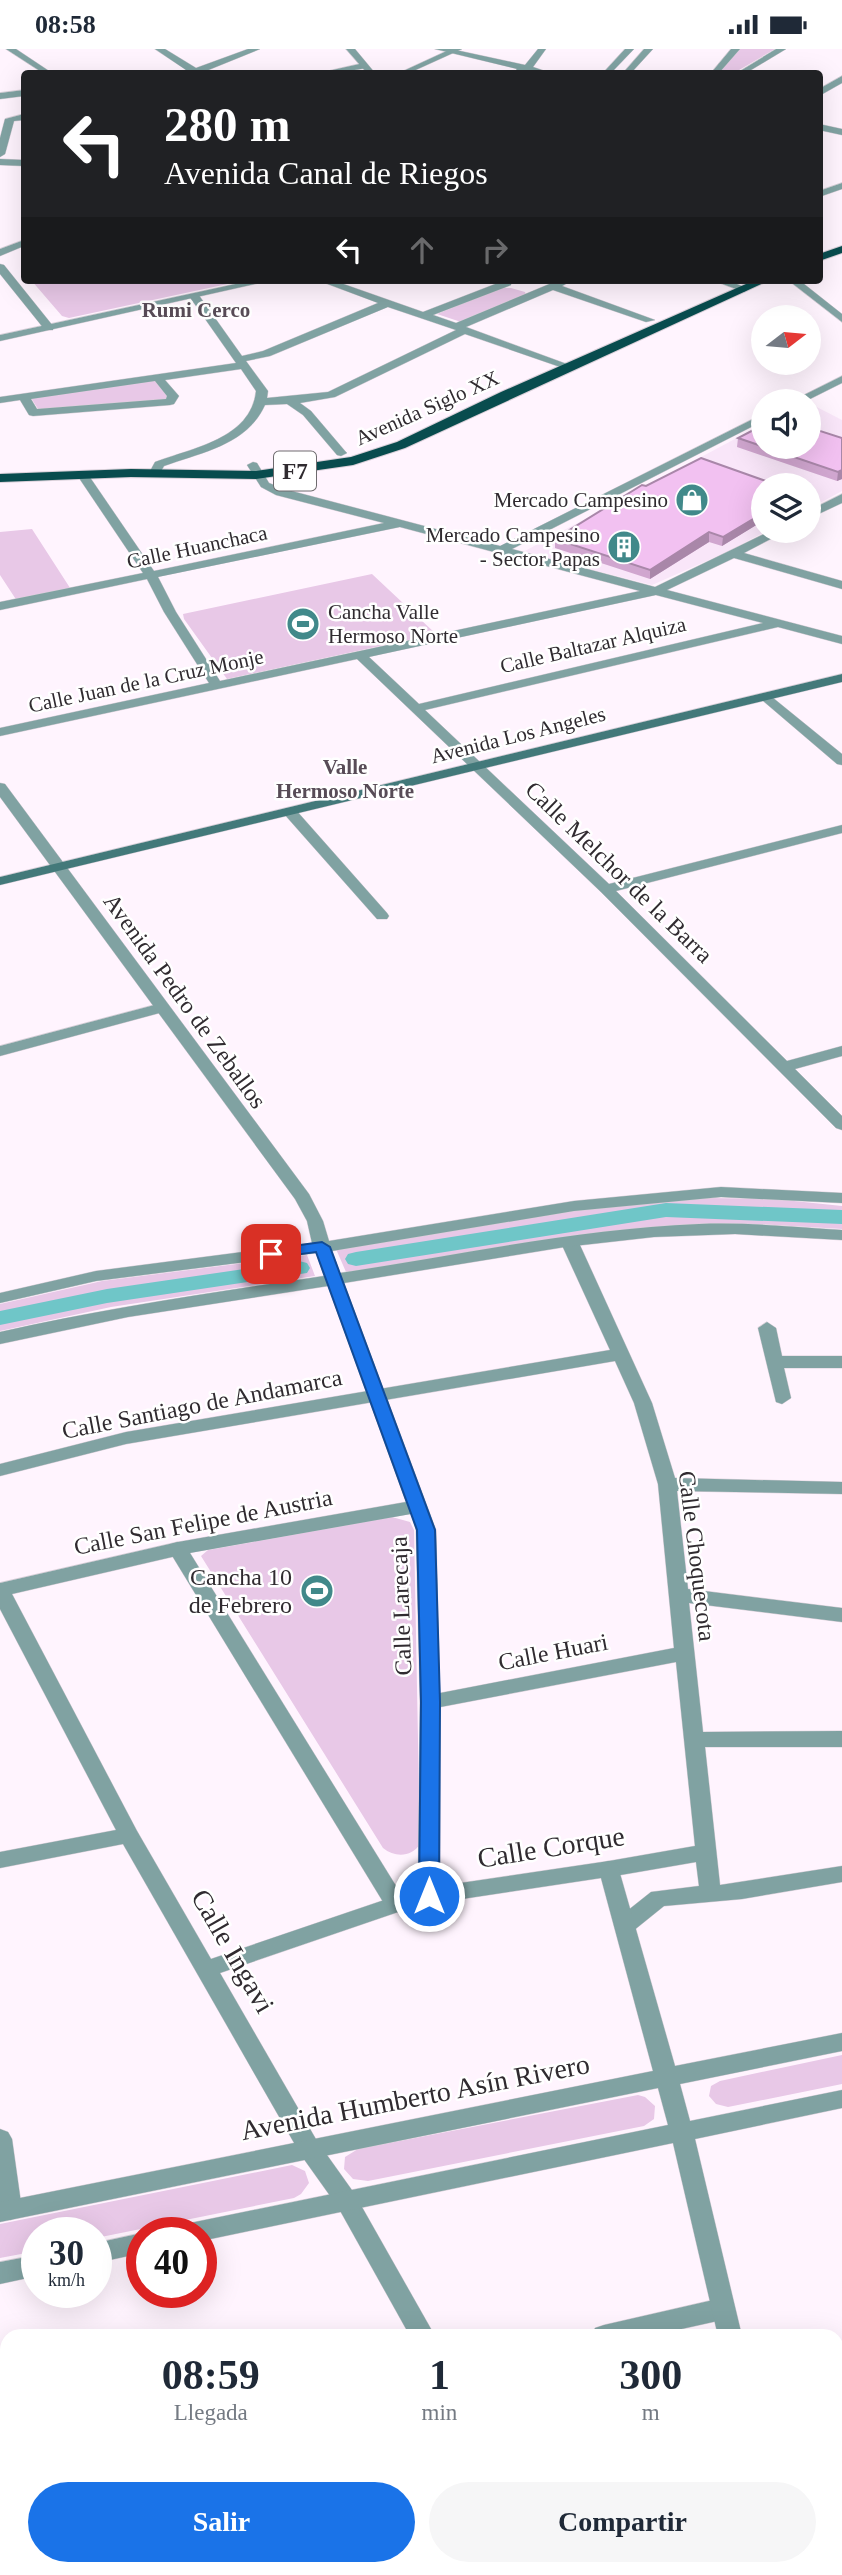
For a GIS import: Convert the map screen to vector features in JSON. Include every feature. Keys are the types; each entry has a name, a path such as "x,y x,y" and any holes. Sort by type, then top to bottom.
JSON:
{"highway":[{"path":"823,247 842,240"},
{"path":"823,256 842,249"},
{"name":"Avenida Siglo XX","path":"255,470 341,453 390,439 555,361 740,285"},
{"name":"Avenida Siglo XX","path":"0,469 255,470 326,466 378,454 570,367 740,285"},
{"name":"Avenida Siglo XX","path":"0,478 83,475 157,468"}],"main road":[{"name":"Avenida Los Angeles","path":"0,881 842,678"}],"street":[{"path":"0,51 13,49 44,70"},
{"path":"159,49 190,70"},
{"path":"203,70 256,49"},
{"path":"350,49 368,70"},
{"path":"439,49 454,50 532,70"},
{"path":"523,70 527,69 542,49"},
{"path":"610,70 630,49"},
{"path":"630,70 649,49"},
{"path":"718,70 736,49"},
{"path":"746,70 782,49"},
{"path":"410,70 454,50"},
{"path":"341,70 364,66"},
{"path":"823,91 842,79"},
{"path":"0,96 21,93"},
{"path":"0,109 21,113"},
{"path":"0,154 8,121 21,115"},
{"path":"823,128 842,132"},
{"path":"0,162 21,163"},
{"path":"0,169 21,170"},
{"path":"823,193 842,186"},
{"path":"0,246 21,244"},
{"path":"0,253 21,244"},
{"path":"0,267 49,328"},
{"path":"0,338 250,284"},
{"path":"333,284 570,367"},
{"path":"424,315 496,284"},
{"path":"512,284 538,293"},
{"path":"262,402 290,401 338,392 461,329 560,284"},
{"path":"798,284 842,319"},
{"path":"554,287 650,320"},
{"path":"157,468 243,431 262,402 262,391 194,296"},
{"path":"0,400 243,362 387,303"},
{"path":"24,397 33,413 170,402 173,395 157,377"},
{"path":"821,389 842,379"},
{"path":"290,401 307,413 341,453"},
{"path":"502,550 751,423"},
{"path":"255,470 265,485 279,492 842,640"},
{"path":"83,475 151,576 170,612 216,684"},
{"path":"821,509 842,498"},
{"name":"Calle Huanchaca","path":"0,606 402,523"},
{"name":"Calle Juan de la Cruz Monje","path":"0,732 656,591 758,543"},
{"path":"736,555 840,583"},
{"name":"Calle Baltazar Alquiza","path":"417,708 778,623"},
{"name":"Calle Melchor de la Barra","path":"361,656 606,889 842,1125"},
{"path":"766,697 842,761"},
{"name":"Avenida Pedro de Zeballos","path":"0,787 303,1198 316,1221 322,1247"},
{"path":"290,812 382,916"},
{"path":"606,889 842,829"},
{"path":"0,1051 162,1008"},
{"path":"785,1067 842,1051"},
{"path":"0,1298 96,1276 322,1247 574,1206 671,1195 734,1193 842,1198"},
{"path":"0,1338 68,1321 570,1243 701,1229 842,1235"},
{"name":"Calle Choquecota","path":"570,1243 643,1402 667,1484 710,1892"},
{"name":"Calle Larecaja","path":"322,1247 426,1530 430,1702 429,1896"},
{"path":"767,1328 782,1398"},
{"name":"Calle Santiago de Andamarca","path":"0,1471 126,1438 621,1354"},
{"path":"774,1362 842,1362"},
{"path":"667,1484 842,1488"},
{"name":"Calle San Felipe de Austria","path":"0,1590 178,1549 417,1506"},
{"path":"178,1549 397,1904"},
{"name":"Calle Ingavi","path":"0,1590 129,1835 309,2148 346,2200 420,2329"},
{"path":"680,1595 842,1615"},
{"name":"Calle Huari","path":"430,1702 685,1653"},
{"path":"696,1740 842,1739"},
{"path":"0,1860 129,1835"},
{"name":"Calle Corque","path":"207,1969 397,1904 429,1896 609,1869 706,1851"},
{"path":"609,1869 664,2077 682,2133 728,2329"},
{"path":"625,1925 659,1898 741,1891 842,1874"},
{"name":"Avenida Humberto Asín Rivero","path":"5,2211 842,2042"},
{"path":"217,2227 842,2099"},
{"path":"0,2139 5,2211"},
{"path":"0,2273 21,2268"},
{"path":"635,2329 722,2309"}],"shaded area":[{"path":"740,49 775,49 739,70 722,70"},
{"path":"34,284 227,284 69,318 62,316"},
{"path":"500,288 511,288 525,292 526,295 461,322 437,314"},
{"path":"155,379 168,396 166,400 38,409 31,398"},
{"name":"Mercado Campesino","path":"821,409 842,420 842,491 821,502 821,473 751,473 751,539 652,585 523,552 751,430 751,459 821,459"},
{"path":"32,529 72,591 17,601 0,575 0,532"},
{"name":"Cancha Valle Hermoso Norte","path":"372,574 436,634 227,679 184,619 183,614"},
{"path":"708,1198 775,1199 842,1206 842,1229 757,1224 688,1225 346,1272 336,1249 578,1210"},
{"path":"307,1255 315,1276 111,1307 0,1331 0,1304 102,1281"},
{"path":"392,1517 410,1522 414,1530 420,1844 413,1852 403,1855 383,1848 201,1556 208,1550"},
{"path":"842,2055 842,2084 728,2107 716,2104 709,2096 711,2086 720,2081"},
{"path":"638,2095 645,2097 655,2106 654,2119 644,2126 368,2181 353,2179 344,2169 345,2157 358,2149"},
{"path":"292,2165 305,2171 309,2183 301,2194 294,2198 200,2217 126,2217 126,2232 112,2235 112,2217 35,2217"},
{"path":"21,2220 21,2254 0,2258 0,2224"}],"building":[{"path":"751,431 751,442 738,438"},
{"path":"821,431 842,438 842,470 838,472 800,459 821,459"},
{"path":"701,458 751,476 751,520 723,537 709,532 650,570 555,539 642,485 646,486"}],"waterway":[{"path":"356,1259 666,1210 842,1217"},
{"path":"0,1318 107,1296 299,1268"}],"place":[{"name":"Mercado Campesino","path":"692,500"},
{"name":"Mercado Campesino - Sector Papas","path":"624,547"},
{"name":"Cancha Valle Hermoso Norte","path":"303,624"},
{"name":"Cancha 10 de Febrero","path":"317,1591"}],"district":[{"name":"Rumi Cerco","path":"196,310"},
{"name":"Valle Hermoso Norte","path":"345,779"}],"route":[{"path":"271,1254 322,1247 426,1530 430,1702 429,1896"}]}
